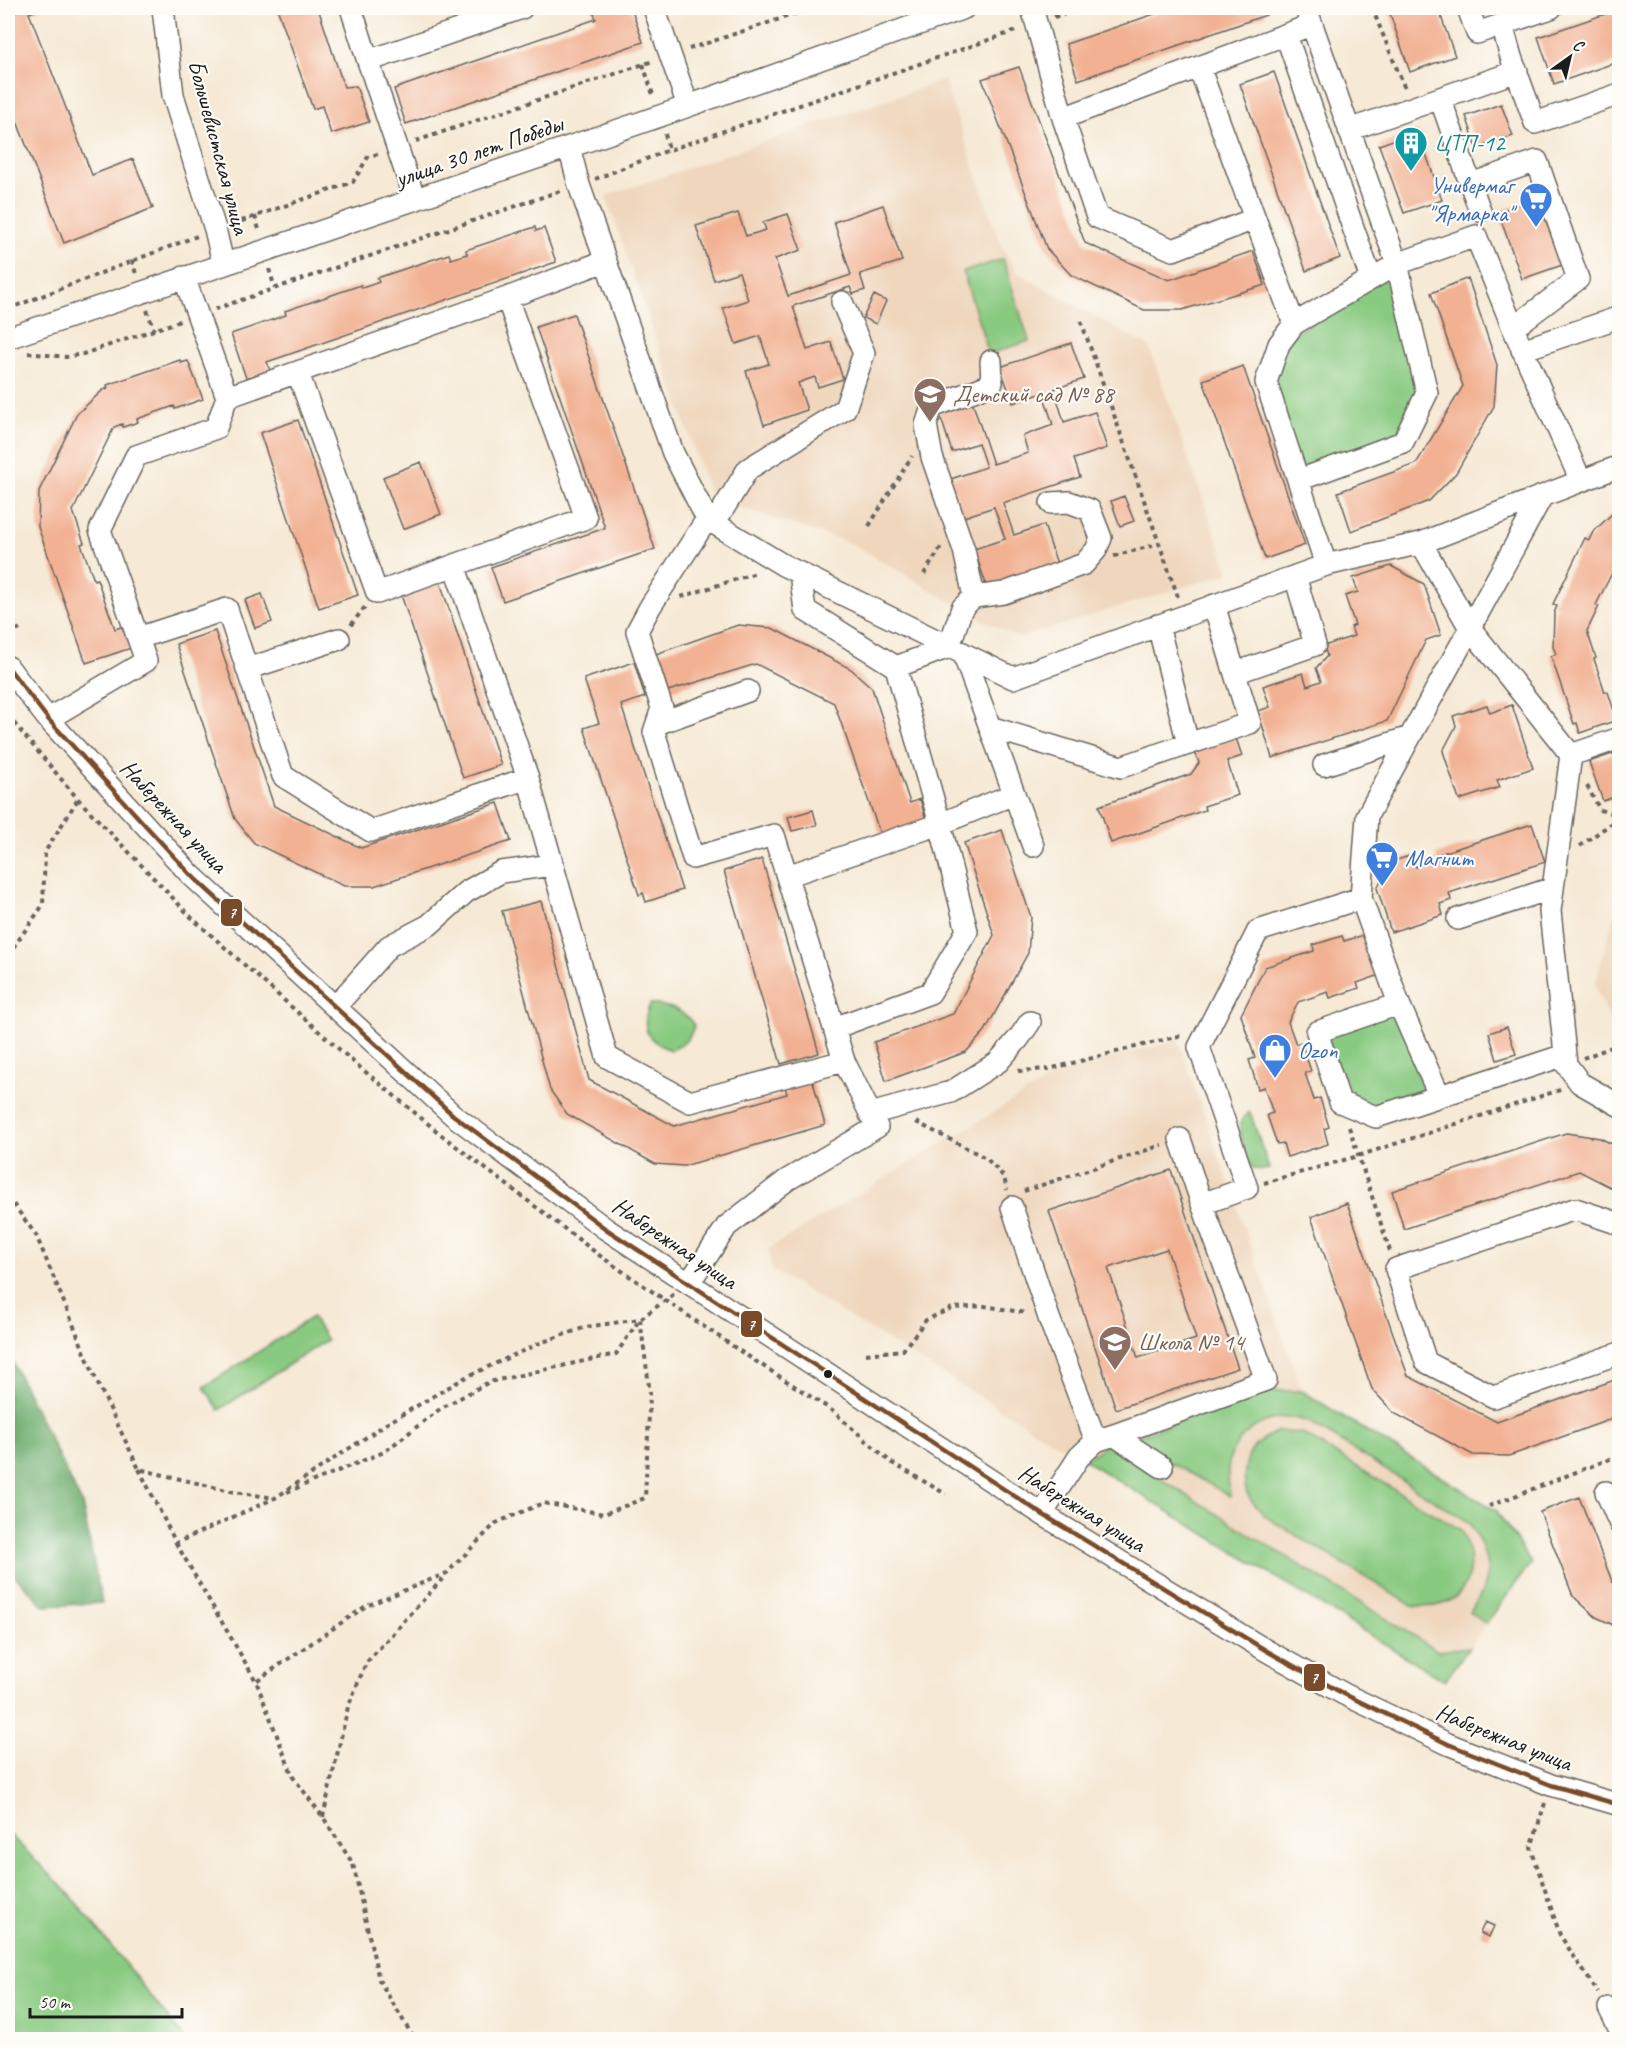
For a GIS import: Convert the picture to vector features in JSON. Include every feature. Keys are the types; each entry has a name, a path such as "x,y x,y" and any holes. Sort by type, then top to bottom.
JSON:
{"street":[{"name":"Большевистская улица","path":"163,8 174,95 223,263"},
{"path":"351,8 415,200"},
{"path":"368,61 522,8"},
{"path":"654,8 688,106"},
{"name":"улица 30 лет Победы","path":"8,338 688,106 964,8"},
{"path":"1032,8 1063,118 1097,216 1173,250 1254,219"},
{"path":"1468,8 1477,33 1551,8"},
{"path":"1063,118 1286,34 1309,16 1397,264 1427,393 1403,442 1299,480"},
{"path":"1502,25 1535,123 1620,94"},
{"path":"1286,34 1371,279"},
{"path":"1199,67 1294,324"},
{"path":"1349,130 1517,71"},
{"path":"1440,98 1480,211"},
{"path":"569,147 579,185 673,453 711,520 792,569 1013,678 1326,565 1421,543 1620,466"},
{"path":"1471,184 1537,161 1578,279 1513,328"},
{"path":"1326,565 1266,382 1279,344 1294,324 1397,264 1476,236 1522,350 1581,481"},
{"path":"227,397 605,261"},
{"path":"48,719 146,661 100,530 136,456 216,428 227,397 184,277"},
{"path":"298,373 377,593 454,566 586,518 507,298"},
{"path":"842,302 864,354 845,409 748,469 650,607 637,631 662,708 654,732 693,858 774,835 844,1061 881,1112"},
{"path":"1522,350 1620,317"},
{"path":"974,597 964,550 932,458 926,425 932,407 992,382 991,361"},
{"path":"1439,1095 1399,1004 1361,898 1367,816 1542,496"},
{"path":"1033,846 990,727 956,650 962,608 974,597 1004,593 1084,564 1096,550 1101,538 1090,510 1069,502 1051,503"},
{"path":"1421,543 1470,628 1571,756 1550,911 1565,1060 1580,1083 1620,1106"},
{"path":"454,566 528,778 607,1057 690,1102 844,1061"},
{"path":"792,569 805,610 896,667 967,931 930,993 834,1028"},
{"path":"1235,673 1315,645 1294,576"},
{"path":"990,727 1120,768 1250,723 1214,605"},
{"path":"138,638 227,609 283,777 371,831 528,778"},
{"path":"1158,625 1188,744"},
{"path":"247,669 339,639"},
{"path":"896,667 956,650"},
{"name":"Набережная улица","path":"8,667 48,719 191,875 453,1115 606,1229 1042,1514 1257,1645 1344,1694 1448,1744 1551,1785 1620,1805"},
{"path":"657,723 748,691"},
{"path":"1324,765 1410,737"},
{"path":"1571,756 1620,738"},
{"path":"787,876 940,824 1014,794"},
{"path":"335,1007 389,946 429,925 466,892 501,872 552,866"},
{"path":"1458,919 1553,888"},
{"path":"1202,1204 1246,1188 1199,1047 1258,931 1361,898"},
{"path":"1399,1004 1317,1032 1341,1102 1376,1117 1439,1095 1565,1060"},
{"path":"881,1112 951,1092 998,1062 1030,1022"},
{"path":"689,1283 727,1227 787,1180 877,1127 881,1112"},
{"path":"1042,1514 1078,1457 1105,1438 1266,1380 1180,1139"},
{"path":"1010,1202 1049,1318 1105,1438 1161,1467"},
{"path":"1620,1224 1575,1209 1396,1269 1426,1362 1494,1397 1620,1353"},
{"path":"1606,1492 1620,1524"},
{"path":"1609,2008 1620,2030"}],"path":[{"path":"8,309 215,230 353,182 368,157 813,8"},
{"path":"1372,8 1408,98"},
{"path":"1081,321 1184,616"},
{"path":"18,356 28,353 66,357 83,354"},
{"path":"869,526 927,432"},
{"path":"924,574 955,525"},
{"path":"1084,564 1159,544"},
{"path":"650,607 792,569"},
{"path":"339,639 377,593"},
{"path":"8,612 21,632"},
{"path":"1571,756 1600,810 1620,816"},
{"path":"8,955 43,905 45,852 78,799"},
{"path":"1557,862 1620,816"},
{"path":"998,1062 1016,1071 1049,1069 1209,1029"},
{"path":"1565,1060 1620,1044"},
{"path":"1246,1188 1358,1156 1580,1083"},
{"path":"881,1112 951,1138 986,1158 1004,1177 1010,1202 1180,1139"},
{"path":"1353,1140 1396,1269"},
{"path":"8,1197 36,1235 97,1382 176,1543 256,1680 293,1777 323,1817 353,1864 379,1980 416,2040"},
{"path":"176,1543 317,1478 384,1452 440,1408 489,1382 616,1354 640,1319 689,1283"},
{"path":"866,1354 903,1350 926,1320 952,1308 997,1306 1049,1318"},
{"path":"139,1469 234,1492 275,1498 386,1424 466,1377 540,1343 585,1327 640,1319"},
{"path":"323,1817 348,1707 366,1663 447,1573 496,1523 543,1503 604,1514 645,1498 650,1393 640,1319"},
{"path":"830,1409 892,1463 946,1494"},
{"path":"1489,1506 1620,1455"},
{"path":"256,1680 366,1606 447,1573"},
{"path":"1551,1785 1531,1848 1560,1935 1609,2008"}],"shaded area":[{"name":"Детский сад № 88","path":"944,80 1000,243 1018,273 1149,347 1229,573 1019,638 973,615 853,544 711,498 606,196"},
{"path":"1619,897 1619,1042 1595,985"},
{"name":"Школа № 14","path":"1178,1040 1302,1391 1497,1511 1531,1563 1445,1681 772,1270 768,1249 1060,1072"}],"green space":[{"path":"1003,259 1029,341 989,354 963,272"},
{"path":"1397,264 1427,393 1403,442 1299,480 1266,382 1279,344"},
{"path":"650,1004 675,1009 690,1020 694,1025 693,1030 683,1044 670,1050 650,1038 647,1033 646,1020"},
{"path":"1399,1004 1439,1095 1376,1117 1340,1102 1317,1032"},
{"path":"1250,1112 1269,1169 1254,1168 1247,1159 1240,1124 1245,1115"},
{"path":"312,1317 327,1340 219,1410 204,1387"},
{"path":"8,1353 82,1504 102,1603 44,1606 8,1569"},
{"path":"1267,1391 1302,1391 1497,1511 1531,1563 1486,1624 1470,1612 1483,1590 1487,1567 1477,1535 1469,1522 1311,1423 1299,1419 1274,1419 1252,1429 1243,1437 1230,1458 1228,1477 1230,1496 1128,1439"},
{"path":"1278,1431 1301,1433 1461,1530 1470,1562 1463,1588 1455,1597 1443,1604 1411,1605 1263,1514 1247,1493 1245,1469 1254,1447"},
{"path":"1106,1445 1438,1651 1469,1647 1445,1681 1084,1460"},
{"path":"8,1833 67,1891 185,2039 8,2039"}],"building":[{"path":"8,8 42,8 29,13 92,175 133,159 153,208 64,243 8,98"},
{"path":"277,8 318,8 344,87 356,86 369,122 331,134 322,106 313,109"},
{"path":"592,8 631,8 643,42 406,124 394,89 596,19"},
{"path":"1172,8 1263,8 1266,15 1078,80 1066,44"},
{"path":"1388,8 1438,8 1455,56 1410,72"},
{"path":"1620,9 1620,61 1554,84 1538,37"},
{"path":"1019,67 1085,243 1169,280 1253,251 1265,285 1182,310 1144,310 1071,275 1047,249 982,79"},
{"path":"1274,72 1340,258 1306,271 1240,84"},
{"path":"1501,104 1513,136 1477,148 1466,116"},
{"name":"ЦТП-12","path":"1418,131 1442,200 1404,213 1379,145"},
{"path":"1544,196 1568,263 1522,279 1498,212"},
{"path":"883,205 902,261 860,274 865,290 853,294 850,287 793,306 807,350 831,342 843,379 818,387 815,377 798,383 807,410 764,425 746,371 769,364 760,336 736,344 723,308 748,300 739,272 714,280 696,226 738,213 746,236 766,230 763,222 788,214 801,250 775,259 788,296 851,275 834,222"},
{"path":"535,227 536,231 544,228 556,262 267,362 270,370 246,378 231,334 286,315 285,311 361,285 362,288 379,282 377,278 449,254 451,259 467,254 466,250"},
{"path":"1468,278 1497,365 1494,406 1456,473 1429,501 1351,531 1338,492 1416,464 1463,386 1431,293"},
{"path":"874,295 886,301 876,324 863,318"},
{"path":"574,314 655,549 503,601 491,567 605,528 536,327"},
{"path":"1071,343 1084,379 1054,389 1064,422 1095,412 1107,448 1074,459 1080,477 1003,503 1014,535 1044,525 1057,564 987,587 974,549 1005,539 994,507 964,517 951,479 986,467 978,443 952,452 939,412 972,401 993,464 1028,453 1023,436 1053,425 1043,393 1013,403 1000,367"},
{"path":"180,360 181,363 188,361 203,399 175,409 174,406 137,419 138,422 123,427 122,424 114,427 73,511 84,543 81,544 94,580 97,579 115,629 124,626 131,648 86,663 38,527 39,491 77,414 108,388 107,385"},
{"path":"1243,366 1305,545 1265,559 1203,380"},
{"path":"298,420 358,595 319,608 260,433"},
{"path":"421,462 441,514 403,529 383,477"},
{"path":"1124,496 1134,521 1120,526 1111,501"},
{"path":"1620,510 1620,564 1614,574 1612,573 1596,605 1599,606 1587,631 1605,692 1608,692 1617,720 1580,733 1577,723 1574,724 1551,656 1556,654 1553,647 1554,613 1557,606 1553,604 1585,538 1589,540 1593,532 1615,511"},
{"path":"1391,566 1424,584 1441,635 1426,640 1387,721 1272,758 1258,711 1270,707 1263,686 1303,673 1307,686 1321,681 1316,668 1327,656 1324,646 1354,636 1351,627 1355,625 1345,596 1358,592 1353,578"},
{"path":"437,573 501,765 463,778 398,586"},
{"path":"262,594 272,622 255,628 245,600"},
{"path":"738,625 772,628 851,669 872,688 910,803 920,799 927,823 882,839 834,703 756,664 668,691 656,654"},
{"path":"215,631 274,806 361,848 498,803 511,841 374,886 344,886 254,843 235,819 176,644"},
{"path":"634,662 645,697 621,705 682,890 646,902 643,893 639,895 584,728 599,723 584,679"},
{"path":"1487,705 1490,713 1512,705 1533,768 1497,780 1500,787 1459,800 1443,751 1456,726 1453,716"},
{"path":"1236,738 1242,756 1227,761 1238,795 1204,806 1205,810 1111,843 1099,806 1191,774 1199,763 1195,752"},
{"path":"1615,753 1617,757 1620,756 1620,795 1603,801 1589,762"},
{"path":"813,810 817,825 792,831 788,817"},
{"path":"1532,824 1545,862 1449,893 1451,900 1440,904 1443,915 1391,932 1377,888 1391,862 1412,855 1416,867 1437,860 1436,855"},
{"path":"1002,830 1031,917 1028,953 985,1031 966,1052 886,1081 874,1042 953,1014 994,935 964,843"},
{"path":"762,859 819,1053 781,1064 724,871"},
{"path":"541,901 589,1080 674,1126 787,1094 785,1086 812,1078 825,1125 684,1166 655,1164 567,1114 550,1090 502,911"},
{"path":"1367,934 1380,975 1357,983 1359,988 1330,998 1328,992 1298,1002 1288,1022 1296,1044 1301,1042 1311,1071 1305,1073 1314,1100 1320,1098 1329,1127 1324,1129 1328,1144 1287,1157 1283,1143 1277,1144 1267,1115 1273,1113 1264,1087 1258,1089 1249,1060 1255,1058 1241,1015 1265,967 1314,951 1313,945 1342,936 1344,941"},
{"path":"1507,1027 1516,1054 1497,1060 1489,1033"},
{"path":"1566,1133 1600,1138 1620,1148 1620,1192 1579,1171 1404,1229 1392,1191"},
{"path":"1171,1170 1238,1368 1116,1409 1049,1211","holes":["1167,1249 1196,1339 1138,1358 1108,1268"]},
{"path":"1347,1203 1408,1376 1497,1422 1620,1378 1620,1416 1509,1456 1473,1455 1394,1413 1372,1389 1311,1217"},
{"path":"1579,1497 1612,1581 1620,1585 1620,1628 1596,1617 1573,1596 1540,1512"},
{"path":"1485,1922 1494,1926 1489,1937 1480,1933"}],"transit line":[{"name":"7","path":"8,667 48,719 191,875 453,1115 606,1229 1042,1514 1267,1651 1344,1694 1448,1744 1551,1785 1620,1805"}],"place":[{"name":"ЦТП-12","path":"1411,172"},
{"name":"Универмаг \"Ярмарка\"","path":"1536,228"},
{"name":"Детский сад № 88","path":"930,423"},
{"name":"Магнит","path":"1382,887"},
{"name":"Ozon","path":"1275,1079"},
{"name":"Школа № 14","path":"1115,1371"}]}
